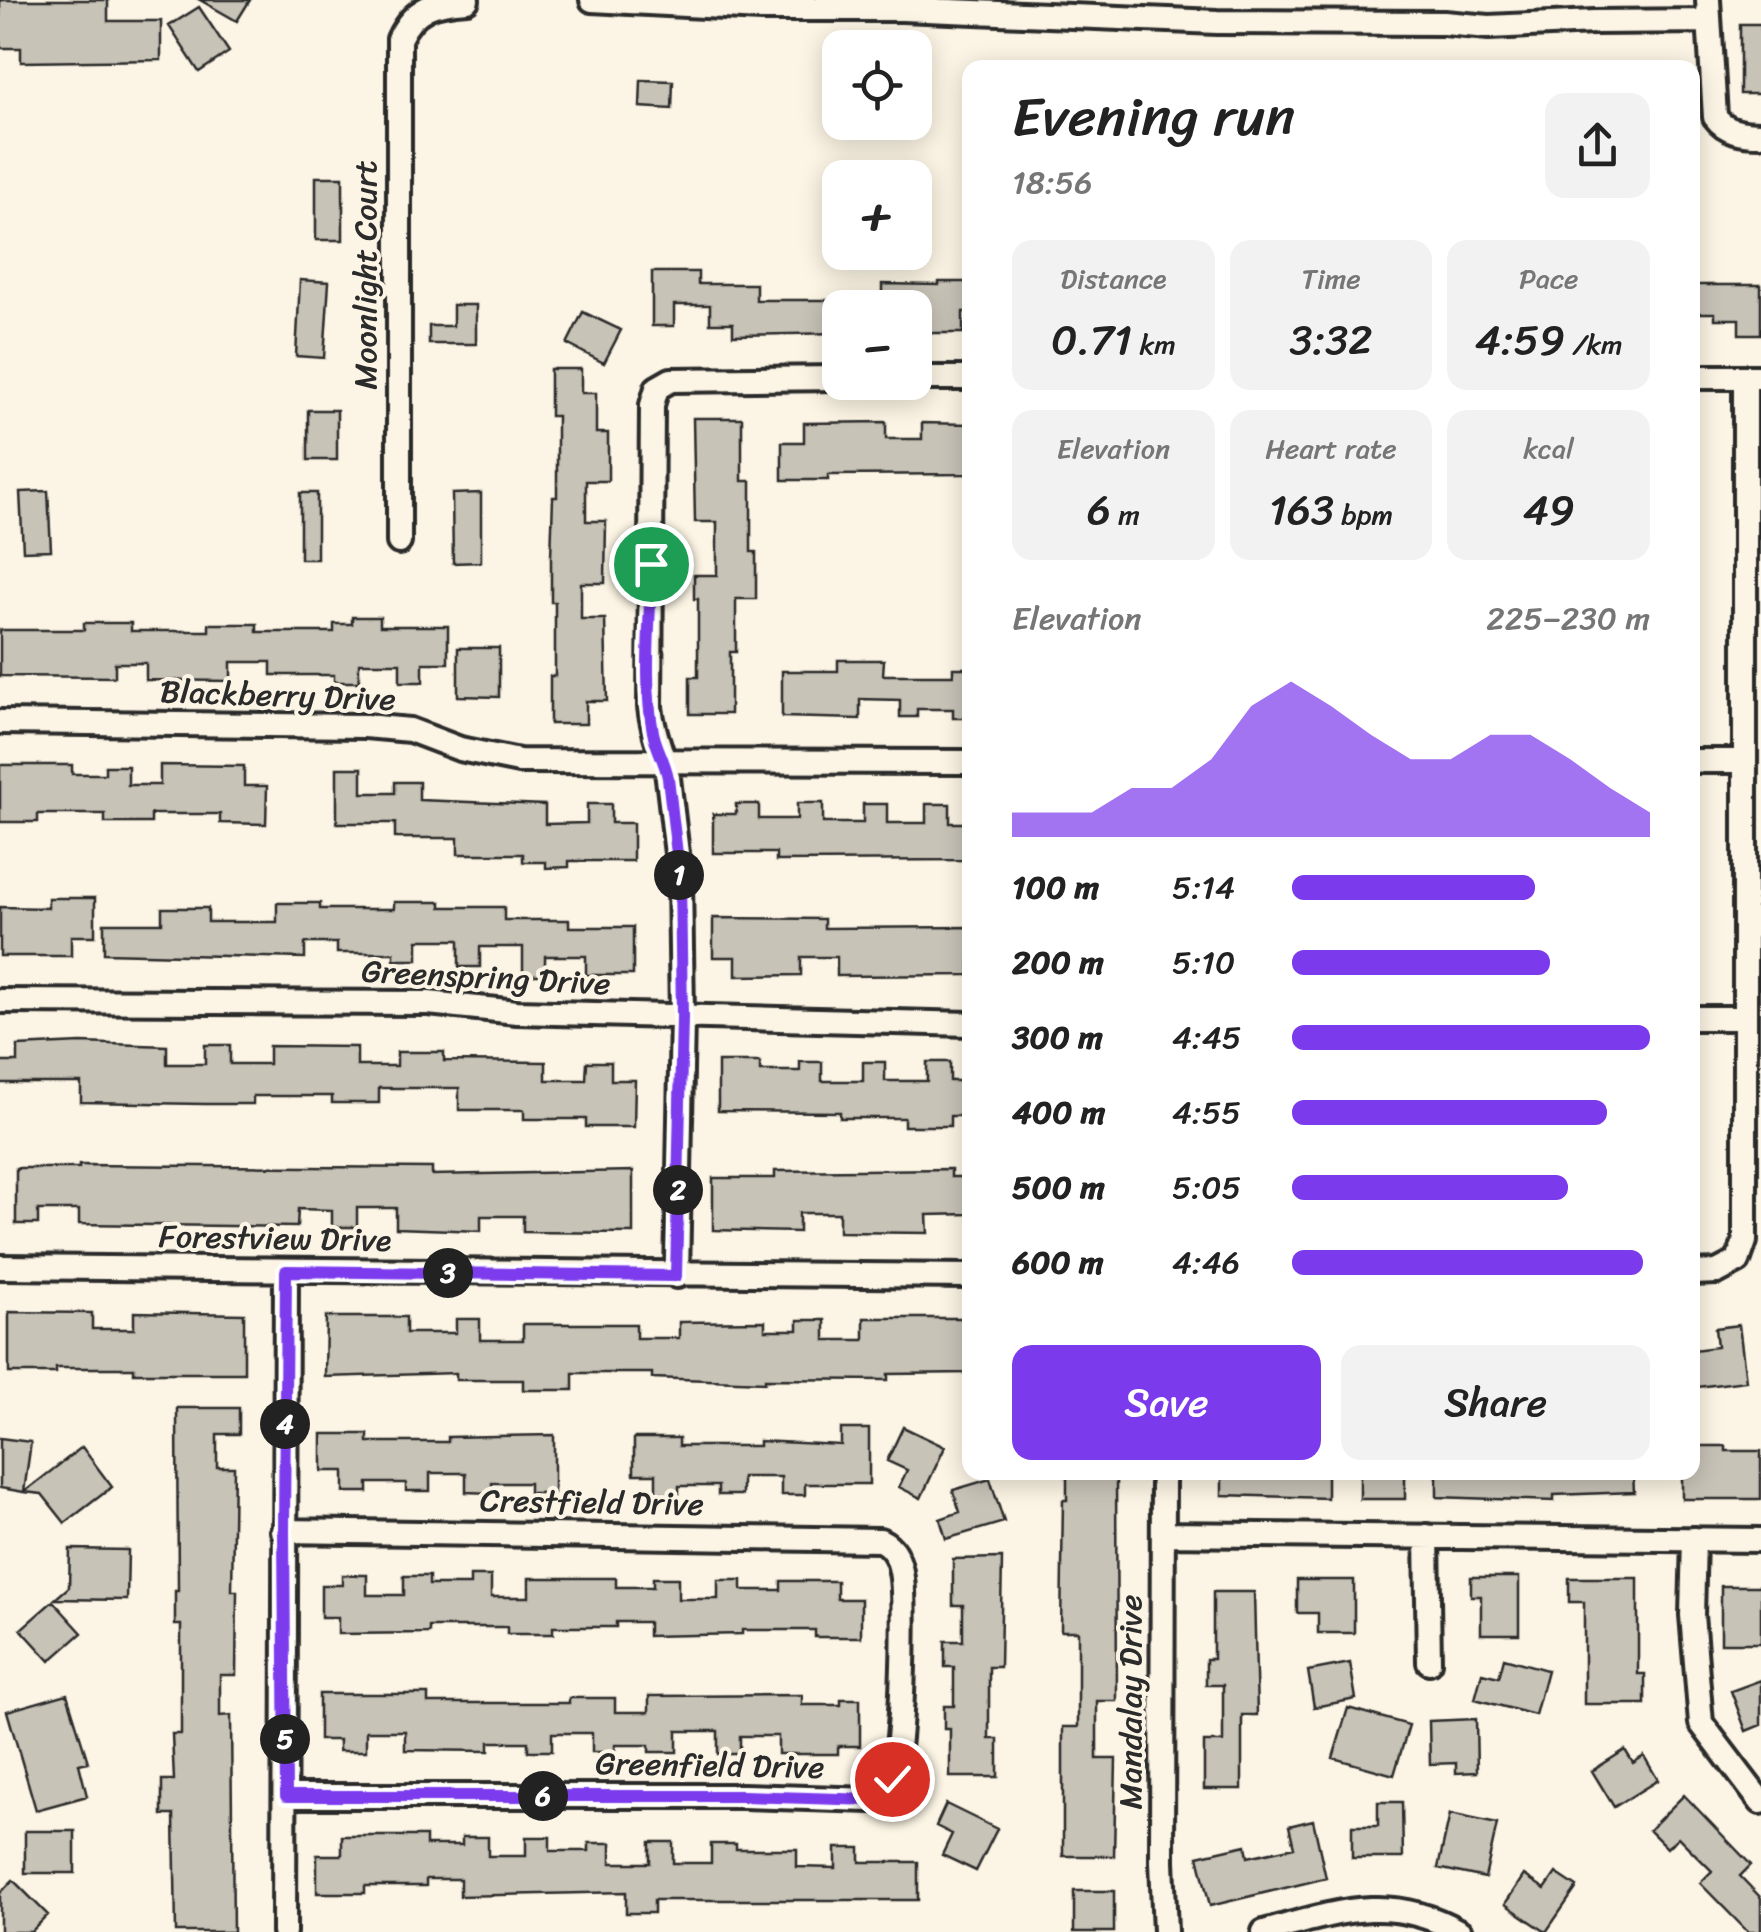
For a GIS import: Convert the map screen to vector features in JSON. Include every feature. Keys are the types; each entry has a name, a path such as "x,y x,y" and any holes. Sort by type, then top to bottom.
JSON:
{"street":[{"name":"Moonlight Court","path":"398,542 399,39 417,15 436,2 467,0"},
{"path":"592,0 761,10 902,10 1488,27 1594,22 1709,10 1715,116 1722,127 1761,134"},
{"path":"1700,377 1753,377 1752,646 1744,761 1746,1241 1738,1261 1717,1272 1700,1273"},
{"path":"676,1276 682,1017 680,879 665,762 654,737 650,707 652,405 658,388 671,380 822,378"},
{"path":"932,378 962,378"},
{"name":"Blackberry Drive","path":"0,722 364,726 410,730 460,749 519,762 962,762"},
{"path":"1700,761 1744,761"},
{"name":"Greenspring Drive","path":"0,1001 428,1003 517,1012 962,1024"},
{"path":"1700,1018 1743,1018"},
{"name":"Forestview Drive","path":"0,1267 962,1276"},
{"path":"284,1932 286,1271"},
{"name":"Mandalay Drive","path":"1163,1480 1162,1861 1166,1932"},
{"name":"Crestfield Drive","path":"284,1531 848,1538 880,1540 895,1552"},
{"path":"1164,1534 1761,1540"},
{"path":"1427,1536 1429,1662"},
{"path":"1694,1539 1692,1615 1701,1722 1761,1802"},
{"name":"Greenfield Drive","path":"286,1796 743,1796 872,1800 884,1796 890,1789 896,1764 903,1623 902,1575 895,1552"},
{"path":"1264,1932 1340,1911 1379,1907 1408,1909 1460,1932"}],"building":[{"path":"0,0 108,0 108,21 161,21 161,60 21,62 21,48 0,48"},
{"path":"200,0 250,0 237,21"},
{"path":"199,7 229,52 199,72 169,26"},
{"path":"1740,24 1761,24 1761,94 1740,94"},
{"path":"641,80 673,81 672,109 640,107"},
{"path":"316,177 343,177 343,240 316,240"},
{"path":"652,272 698,272 698,284 756,284 756,300 822,300 822,333 733,335 733,323 710,323 710,305 674,305 674,326 652,326"},
{"path":"300,280 329,282 324,358 296,356"},
{"path":"962,282 962,333 932,333 932,290 882,290 882,284"},
{"path":"1700,285 1761,285 1761,334 1739,334 1739,319 1715,319 1715,313 1700,313"},
{"path":"453,305 476,305 476,344 429,344 429,326 453,326"},
{"path":"583,312 621,330 604,363 567,344"},
{"path":"550,369 581,369 581,393 596,393 596,433 608,433 608,481 586,481 586,521 606,521 605,583 581,583 581,619 605,619 607,701 586,701 586,724 550,724 550,676 555,676 551,557 553,497 557,497 557,416 550,416"},
{"path":"308,410 337,410 337,460 308,460"},
{"path":"693,418 742,418 742,481 751,481 751,552 756,552 756,599 736,599 736,652 730,652 730,714 690,714 690,677 698,677 698,599 694,599 694,575 717,575 717,522 695,522"},
{"path":"886,422 886,439 922,439 922,423 962,424 962,474 828,475 828,480 782,480 782,442 804,442 804,423"},
{"path":"48,491 51,550 23,551 20,492"},
{"path":"300,493 317,493 317,559 300,559"},
{"path":"481,493 481,562 453,563 452,494"},
{"path":"352,617 380,617 380,626 448,626 448,663 423,663 423,682 400,682 400,663 359,663 359,682 334,682 334,675 271,675 271,662 231,662 231,681 146,680 146,663 115,663 115,677 0,676 0,630 84,630 84,623 131,623 131,631 209,631 209,624 257,624 257,632 334,632 334,624 352,624"},
{"path":"458,648 499,648 499,697 458,696"},
{"path":"838,660 884,660 883,675 953,675 953,668 962,668 962,718 953,718 953,709 917,709 917,717 900,717 900,700 860,699 860,719 782,717 782,671 838,671"},
{"path":"0,765 72,765 72,774 105,774 105,766 128,766 128,785 160,785 160,765 244,766 244,786 267,786 266,824 220,823 220,814 151,814 151,823 105,823 105,814 38,814 38,822 0,822"},
{"path":"337,768 362,768 362,793 395,793 395,782 419,782 419,800 545,805 545,824 587,823 587,804 611,804 611,823 633,823 633,861 569,861 569,867 546,868 546,862 523,862 523,854 458,854 458,838 395,838 395,823 337,823"},
{"path":"797,803 823,803 823,823 863,823 863,804 887,804 887,823 926,823 926,804 950,804 950,823 962,823 962,860 776,861 776,853 713,853 713,814 736,814 736,804 759,804 759,819 797,819"},
{"path":"48,898 95,898 95,936 71,936 71,956 0,956 0,907 48,908"},
{"path":"394,902 504,907 504,920 569,920 569,927 633,927 633,975 586,975 586,956 545,956 545,975 523,975 523,947 480,947 480,967 459,967 459,940 418,940 418,960 394,960 394,953 337,953 337,943 305,943 305,958 104,953 104,923 162,923 162,908 208,908 208,922 277,922 277,903 320,903 320,909 394,909"},
{"path":"713,918 824,919 824,928 962,927 962,975 837,976 837,957 801,957 801,975 736,976 736,957 713,957"},
{"path":"205,1045 230,1045 230,1064 269,1064 269,1046 357,1047 357,1066 397,1066 397,1052 444,1052 444,1061 546,1062 546,1080 586,1080 587,1062 611,1062 611,1080 635,1080 634,1127 586,1127 586,1119 524,1119 524,1110 459,1110 459,1088 379,1088 379,1103 332,1103 332,1096 253,1096 253,1104 205,1104 81,1102 81,1083 0,1083 0,1062 18,1062 18,1046 167,1046 167,1064 205,1064"},
{"path":"718,1062 760,1062 760,1071 800,1071 800,1062 822,1062 822,1081 863,1081 863,1062 885,1062 885,1081 927,1081 927,1062 950,1062 950,1081 962,1081 962,1116 950,1116 950,1126 904,1126 904,1118 840,1118 840,1112 718,1111"},
{"path":"16,1168 432,1168 432,1175 633,1171 633,1233 523,1232 523,1216 481,1216 481,1231 396,1228 396,1208 357,1208 357,1227 332,1227 332,1210 298,1209 297,1227 79,1224 79,1210 38,1210 38,1224 16,1224"},
{"path":"951,1169 951,1177 962,1177 962,1214 927,1215 928,1233 839,1232 839,1213 799,1213 799,1232 713,1230 713,1178 775,1178 775,1171"},
{"path":"9,1312 92,1313 92,1329 134,1329 134,1312 244,1314 244,1373 56,1368 56,1373 9,1373"},
{"path":"326,1317 406,1317 406,1333 456,1333 456,1319 480,1319 480,1340 523,1340 523,1324 636,1324 636,1338 679,1338 679,1322 765,1321 765,1330 798,1330 798,1320 825,1320 825,1340 864,1340 864,1318 962,1318 962,1373 888,1374 888,1380 765,1382 652,1378 652,1373 573,1373 573,1390 523,1390 523,1380 456,1380 456,1373 325,1377"},
{"path":"1739,1325 1746,1381 1700,1387 1700,1349 1717,1347 1715,1328"},
{"path":"177,1408 239,1408 239,1434 217,1434 217,1467 234,1467 232,1591 237,1591 236,1675 220,1675 220,1716 231,1715 233,1932 176,1932 174,1815 162,1815 162,1780 174,1780 172,1734 181,1734 181,1625 175,1625"},
{"path":"903,1427 945,1447 921,1498 899,1487 907,1470 887,1461"},
{"path":"841,1429 869,1429 869,1484 805,1484 805,1495 781,1495 781,1477 742,1477 742,1495 718,1495 718,1486 679,1486 679,1494 656,1494 656,1474 634,1474 634,1438 679,1438 679,1446 759,1446 759,1441 841,1445"},
{"path":"322,1434 368,1434 368,1442 448,1442 448,1437 554,1435 554,1493 529,1493 529,1483 492,1483 492,1493 466,1492 466,1473 430,1473 430,1491 406,1491 406,1483 368,1483 368,1492 344,1492 344,1471 322,1471"},
{"path":"0,1438 31,1442 24,1492 0,1488"},
{"path":"1700,1446 1761,1451 1761,1499 1682,1499 1682,1480 1700,1480"},
{"path":"82,1447 112,1487 65,1523 42,1494 24,1492"},
{"path":"990,1480 1004,1522 946,1539 940,1519 960,1512 953,1490"},
{"path":"1067,1480 1116,1480 1117,1701 1097,1701 1097,1759 1116,1759 1114,1856 1063,1856 1063,1727 1078,1727 1078,1631 1061,1631 1063,1500 1067,1500"},
{"path":"1222,1480 1327,1480 1327,1498 1222,1495"},
{"path":"1360,1480 1405,1480 1405,1499 1360,1499"},
{"path":"1437,1480 1633,1480 1634,1492 1554,1495 1554,1501 1437,1497"},
{"path":"70,1549 128,1550 127,1600 55,1599 69,1587"},
{"path":"1002,1558 1000,1667 989,1667 989,1739 998,1739 998,1777 950,1777 950,1729 944,1729 944,1706 954,1706 954,1667 945,1667 945,1641 963,1641 963,1605 953,1605 953,1559"},
{"path":"342,1575 367,1575 367,1595 404,1595 404,1576 429,1576 429,1585 470,1585 470,1576 491,1576 491,1597 529,1597 529,1578 616,1578 616,1587 653,1587 653,1578 678,1578 678,1599 718,1599 718,1580 742,1580 742,1590 781,1590 781,1581 837,1581 837,1599 861,1599 861,1637 815,1637 815,1630 648,1636 648,1622 616,1622 616,1627 553,1627 553,1634 507,1634 507,1627 429,1627 429,1633 338,1634 338,1617 321,1617 321,1585 342,1585"},
{"path":"1471,1577 1519,1577 1519,1634 1481,1634 1481,1596 1471,1596"},
{"path":"1569,1578 1638,1578 1638,1674 1645,1674 1645,1704 1584,1704 1584,1602 1569,1602"},
{"path":"1297,1580 1354,1580 1354,1633 1318,1633 1318,1613 1297,1613"},
{"path":"1721,1586 1761,1586 1761,1643 1721,1643"},
{"path":"1213,1592 1254,1592 1257,1715 1242,1715 1242,1789 1204,1789 1204,1742 1223,1742 1223,1685 1206,1685 1206,1659 1213,1659"},
{"path":"53,1601 82,1633 50,1661 21,1629"},
{"path":"1504,1658 1547,1670 1535,1715 1475,1699 1482,1673 1499,1677"},
{"path":"1350,1663 1356,1699 1314,1707 1308,1671"},
{"path":"1761,1680 1761,1725 1746,1731 1731,1691"},
{"path":"67,1694 88,1762 79,1764 87,1796 36,1810 7,1711"},
{"path":"319,1694 428,1694 428,1703 569,1703 569,1698 615,1698 615,1712 649,1712 649,1696 802,1695 802,1705 841,1705 841,1699 860,1699 860,1746 838,1746 838,1754 778,1754 778,1736 740,1736 740,1754 718,1754 718,1731 677,1731 677,1752 649,1752 649,1745 615,1745 615,1752 592,1752 592,1733 552,1733 552,1751 528,1751 528,1742 489,1742 489,1751 405,1750 405,1731 366,1731 366,1751 339,1751 339,1740 319,1740"},
{"path":"1348,1708 1409,1725 1394,1775 1333,1758"},
{"path":"1476,1719 1477,1772 1456,1773 1456,1763 1430,1764 1429,1721"},
{"path":"1625,1750 1633,1763 1644,1756 1658,1780 1614,1807 1592,1771"},
{"path":"1684,1795 1751,1865 1740,1876 1761,1898 1761,1932 1748,1932 1700,1883 1712,1871 1678,1837 1667,1848 1649,1830"},
{"path":"1378,1802 1402,1802 1403,1858 1352,1858 1352,1826 1378,1826"},
{"path":"946,1804 997,1829 976,1871 942,1855 952,1834 936,1826"},
{"path":"1450,1814 1497,1824 1485,1878 1438,1868"},
{"path":"1313,1820 1326,1878 1210,1906 1198,1856 1246,1845 1248,1857 1294,1847 1289,1826"},
{"path":"25,1831 75,1831 75,1873 25,1873"},
{"path":"342,1836 426,1836 426,1845 462,1845 462,1837 488,1837 488,1856 526,1856 526,1837 550,1837 550,1851 589,1851 589,1843 611,1843 611,1863 650,1863 650,1842 673,1842 673,1863 711,1863 711,1844 736,1844 736,1849 797,1849 797,1867 836,1868 836,1848 860,1848 860,1862 918,1862 918,1900 654,1900 654,1913 626,1913 626,1892 460,1896 460,1879 426,1879 426,1886 365,1886 365,1893 317,1893 317,1855 342,1855"},
{"path":"1556,1873 1577,1887 1546,1932 1505,1904 1524,1875 1545,1889"},
{"path":"13,1880 48,1915 31,1932 0,1932 0,1893"},
{"path":"1074,1891 1114,1891 1114,1932 1074,1932"}],"route":[{"path":"651,564 650,707 654,737 668,778 680,879 682,1017 676,1276 286,1271 286,1796 743,1796 872,1800 884,1796 892,1779"}]}
